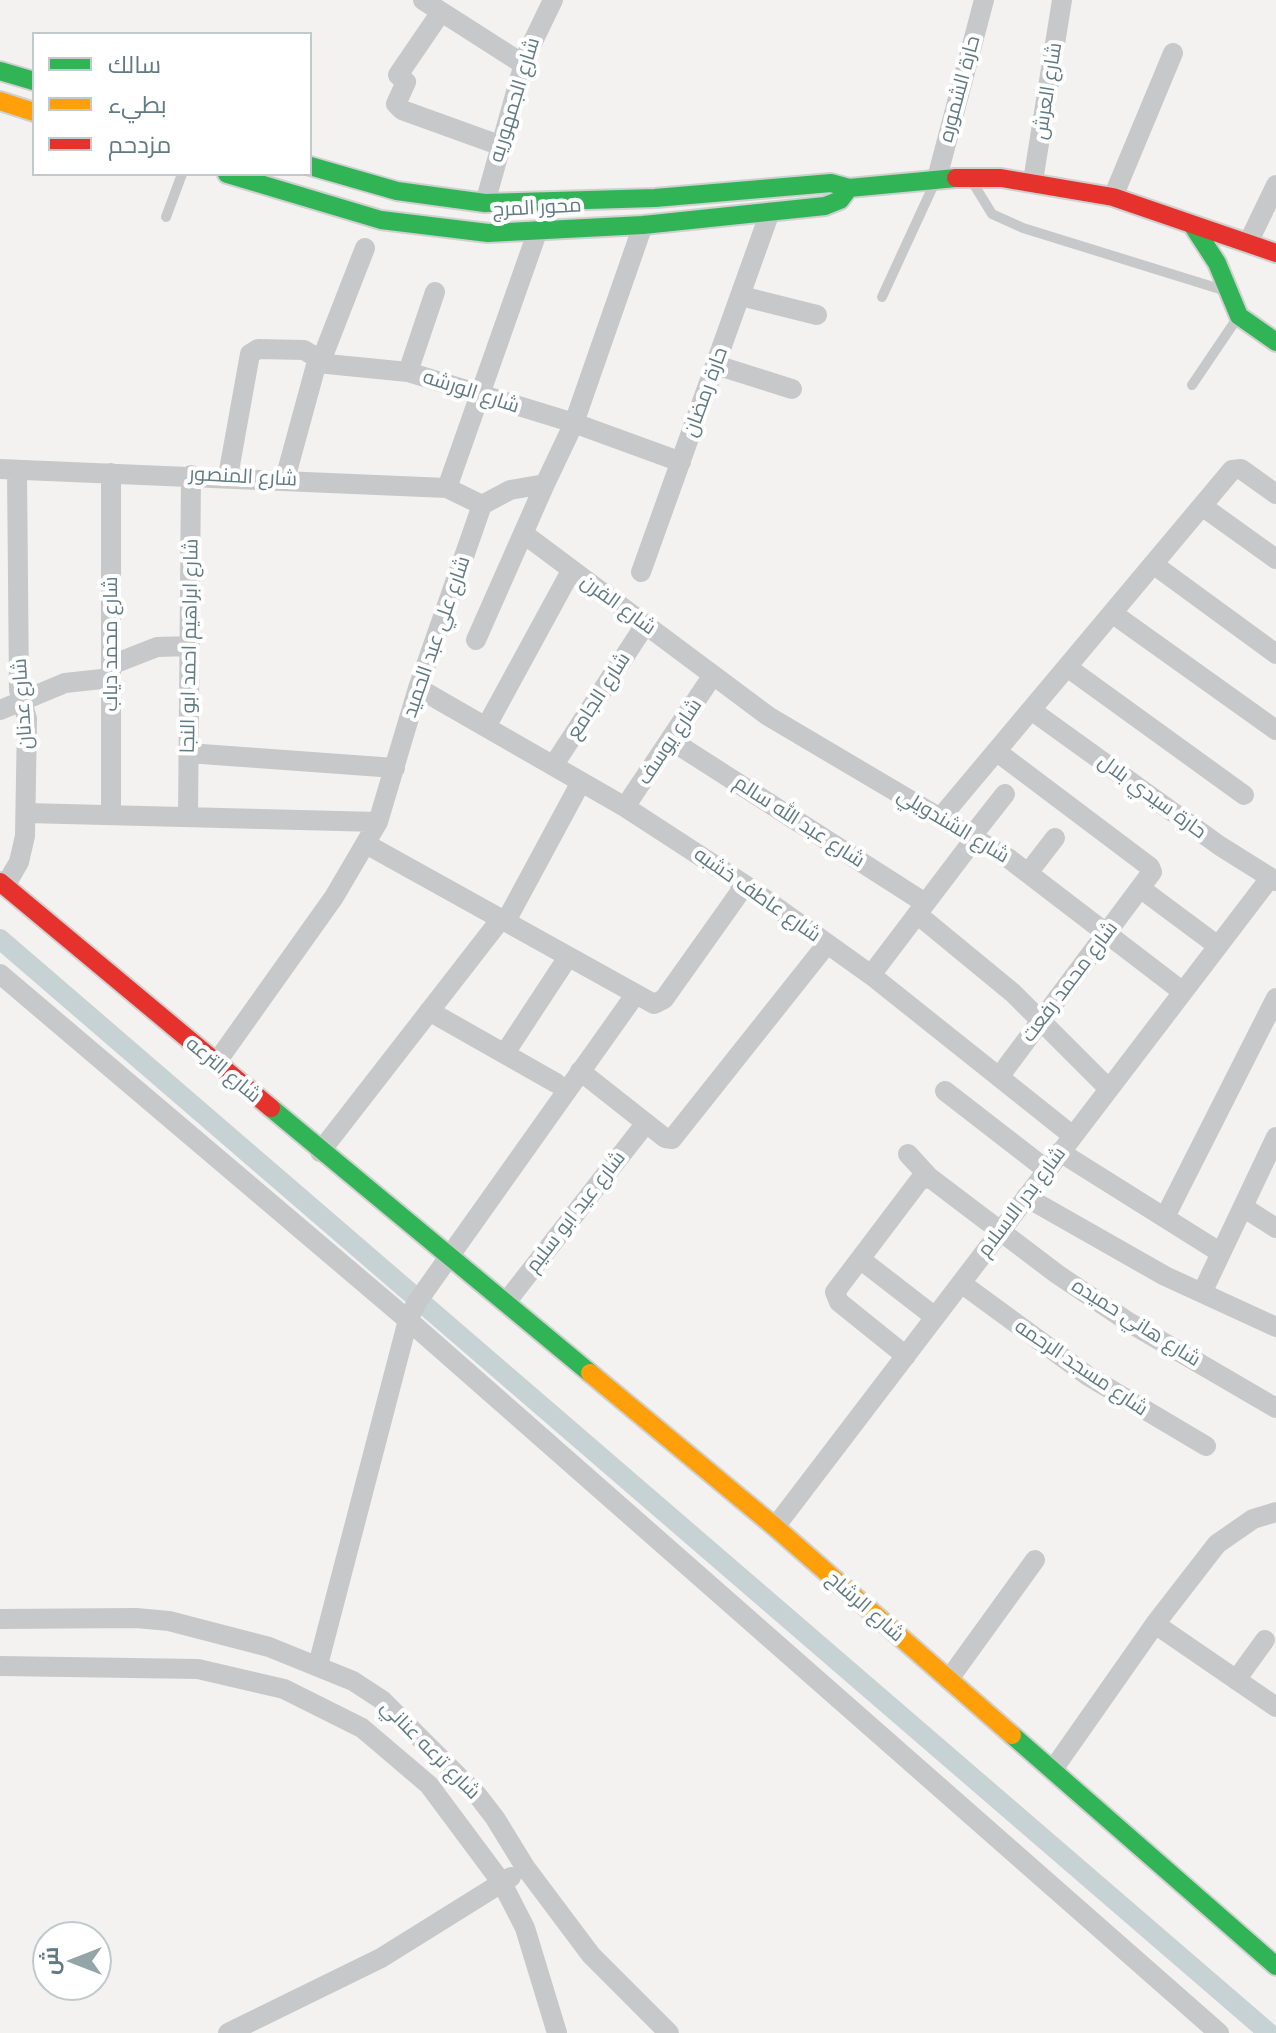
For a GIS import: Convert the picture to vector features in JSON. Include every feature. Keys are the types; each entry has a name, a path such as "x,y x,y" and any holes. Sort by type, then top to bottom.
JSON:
{"main road":[{"path":"0,71 32,80"},
{"path":"0,101 32,111"},
{"name":"محور المرج","path":"312,167 407,193 485,203 655,198 831,183 849,188 937,178 1033,181 1113,197 1193,226 1249,241 1276,253"},
{"name":"محور المرج","path":"234,176 406,225 460,232 643,225 770,212 833,204 849,188"},
{"path":"1193,226 1208,245 1239,316 1276,342"},
{"name":"شارع الترعه","path":"3,884 320,1152 450,1254"},
{"name":"شارع الرشاح","path":"450,1254 775,1527 1054,1768 1276,1966"}],"street":[{"name":"حارة الشموره","path":"937,178 984,0"},
{"name":"شارع العرش","path":"1033,181 1062,0"},
{"name":"شارع الجمهوريه","path":"485,203 523,64 549,2"},
{"path":"499,145 402,110 396,104 406,82 397,76 432,6 523,64"},
{"path":"1113,197 1173,53"},
{"path":"1249,241 1276,185"},
{"name":"حارة رمضان","path":"641,572 770,212"},
{"path":"476,640 574,423 643,225"},
{"path":"447,488 538,230"},
{"path":"285,479 319,359 365,248"},
{"path":"408,372 435,292"},
{"path":"741,296 817,315"},
{"name":"شارع الورشه","path":"228,476 250,354 258,349 308,350 319,359 408,372 574,423 681,462"},
{"path":"716,365 792,389"},
{"path":"941,817 1234,469 1241,469 1276,494"},
{"name":"شارع المنصور","path":"9,470 228,476 447,488 482,505"},
{"name":"شارع عدنان","path":"3,884 23,850 26,813 27,719 19,690 9,470"},
{"name":"شارع محمد دياب","path":"111,473 111,815"},
{"name":"شارع ابراهيم احمد ابو النجا","path":"188,817 191,475"},
{"path":"482,505 503,493 545,484"},
{"name":"شارع علي عبد الحميد","path":"216,1063 334,897 378,822 418,688 482,505"},
{"path":"1202,506 1276,559"},
{"name":"شارع الفرن","path":"524,534 713,675"},
{"path":"1153,564 1276,654"},
{"path":"486,727 571,571"},
{"path":"1112,613 1276,730"},
{"name":"شارع الجامع","path":"553,766 645,625"},
{"path":"0,710 65,683 111,672 157,647 190,646"},
{"path":"1067,667 1244,795"},
{"name":"شارع يوسف","path":"625,807 672,741 713,675"},
{"name":"شارع الشندويلي","path":"713,675 797,735 941,817 1028,873 1183,992"},
{"name":"شارع عاطف خشبه","path":"418,688 625,807 745,885 871,975 999,1077 1066,1144 1165,1217 1221,1253"},
{"name":"حارة سيدي بلال","path":"1031,710 1273,880"},
{"name":"شارع عبد الله سالم","path":"672,741 921,909 1013,993 1109,1089"},
{"path":"996,751 1150,867 1152,872 1140,888 1218,946"},
{"path":"188,753 395,768"},
{"path":"320,1152 504,920 581,782"},
{"path":"871,975 1005,794"},
{"path":"26,813 378,822"},
{"path":"1028,873 1055,838"},
{"path":"366,844 654,1004 662,1002 745,885"},
{"name":"شارع بدر الاسلام","path":"775,1527 1218,946 1273,880"},
{"name":"شارع محمد رفعت","path":"999,1077 1140,888"},
{"path":"580,1071 646,1123 672,1139 827,944"},
{"path":"505,1053 568,957"},
{"path":"0,974 412,1311 1219,2033"},
{"path":"318,1665 412,1311 635,995"},
{"path":"1165,1217 1276,998"},
{"path":"429,1011 556,1083"},
{"path":"945,1091 1047,1170"},
{"name":"شارع عيد ابو سليم","path":"507,1301 646,1123"},
{"path":"1202,1293 1276,1137"},
{"name":"شارع هاني حميده","path":"908,1154 929,1177 1000,1232 1130,1323 1276,1408"},
{"path":"906,1356 835,1298 838,1287 919,1181 929,1177"},
{"path":"1026,1197 1202,1293 1276,1327"},
{"path":"1243,1207 1276,1228"},
{"path":"860,1259 935,1317"},
{"name":"شارع مسجد الرحمه","path":"961,1283 1088,1376 1206,1446"},
{"path":"1054,1768 1155,1624 1217,1544 1253,1519 1276,1512"},
{"path":"949,1679 1035,1560"},
{"name":"شارع ترعه عناني","path":"0,1619 136,1618 169,1621 218,1632 318,1665 353,1681 382,1700 421,1737 495,1818 525,1867 591,1955 669,2033"},
{"path":"1155,1624 1276,1707"},
{"path":"1236,1680 1265,1640"},
{"name":"شارع ترعه عناني","path":"0,1666 198,1669 241,1676 310,1700 362,1728 429,1785 502,1883 525,1928 557,2033"},
{"path":"228,2033 381,1958 525,1867"}],"lane":[{"path":"166,217 181,176"},
{"path":"969,177 992,214 1023,228 1229,292"},
{"path":"882,297 937,178"},
{"path":"1192,385 1239,316"}],"waterway":[{"path":"0,939 1269,2033"}],"traffic: fast":[{"path":"0,71 32,80"},
{"path":"312,167 397,191 485,203 655,198 831,183 849,188 956,178"},
{"path":"234,176 381,220 488,233 643,225 825,206 840,200 849,188"},
{"path":"1193,226 1217,263 1239,316 1276,342"},
{"path":"271,1108 590,1373"},
{"path":"1012,1735 1276,1966"}],"traffic: slow":[{"path":"0,101 32,111"},
{"path":"590,1373 775,1527 1012,1735"}],"traffic: jam":[{"path":"956,178 1001,178 1113,197 1276,253"},
{"path":"0,882 271,1108"}]}
